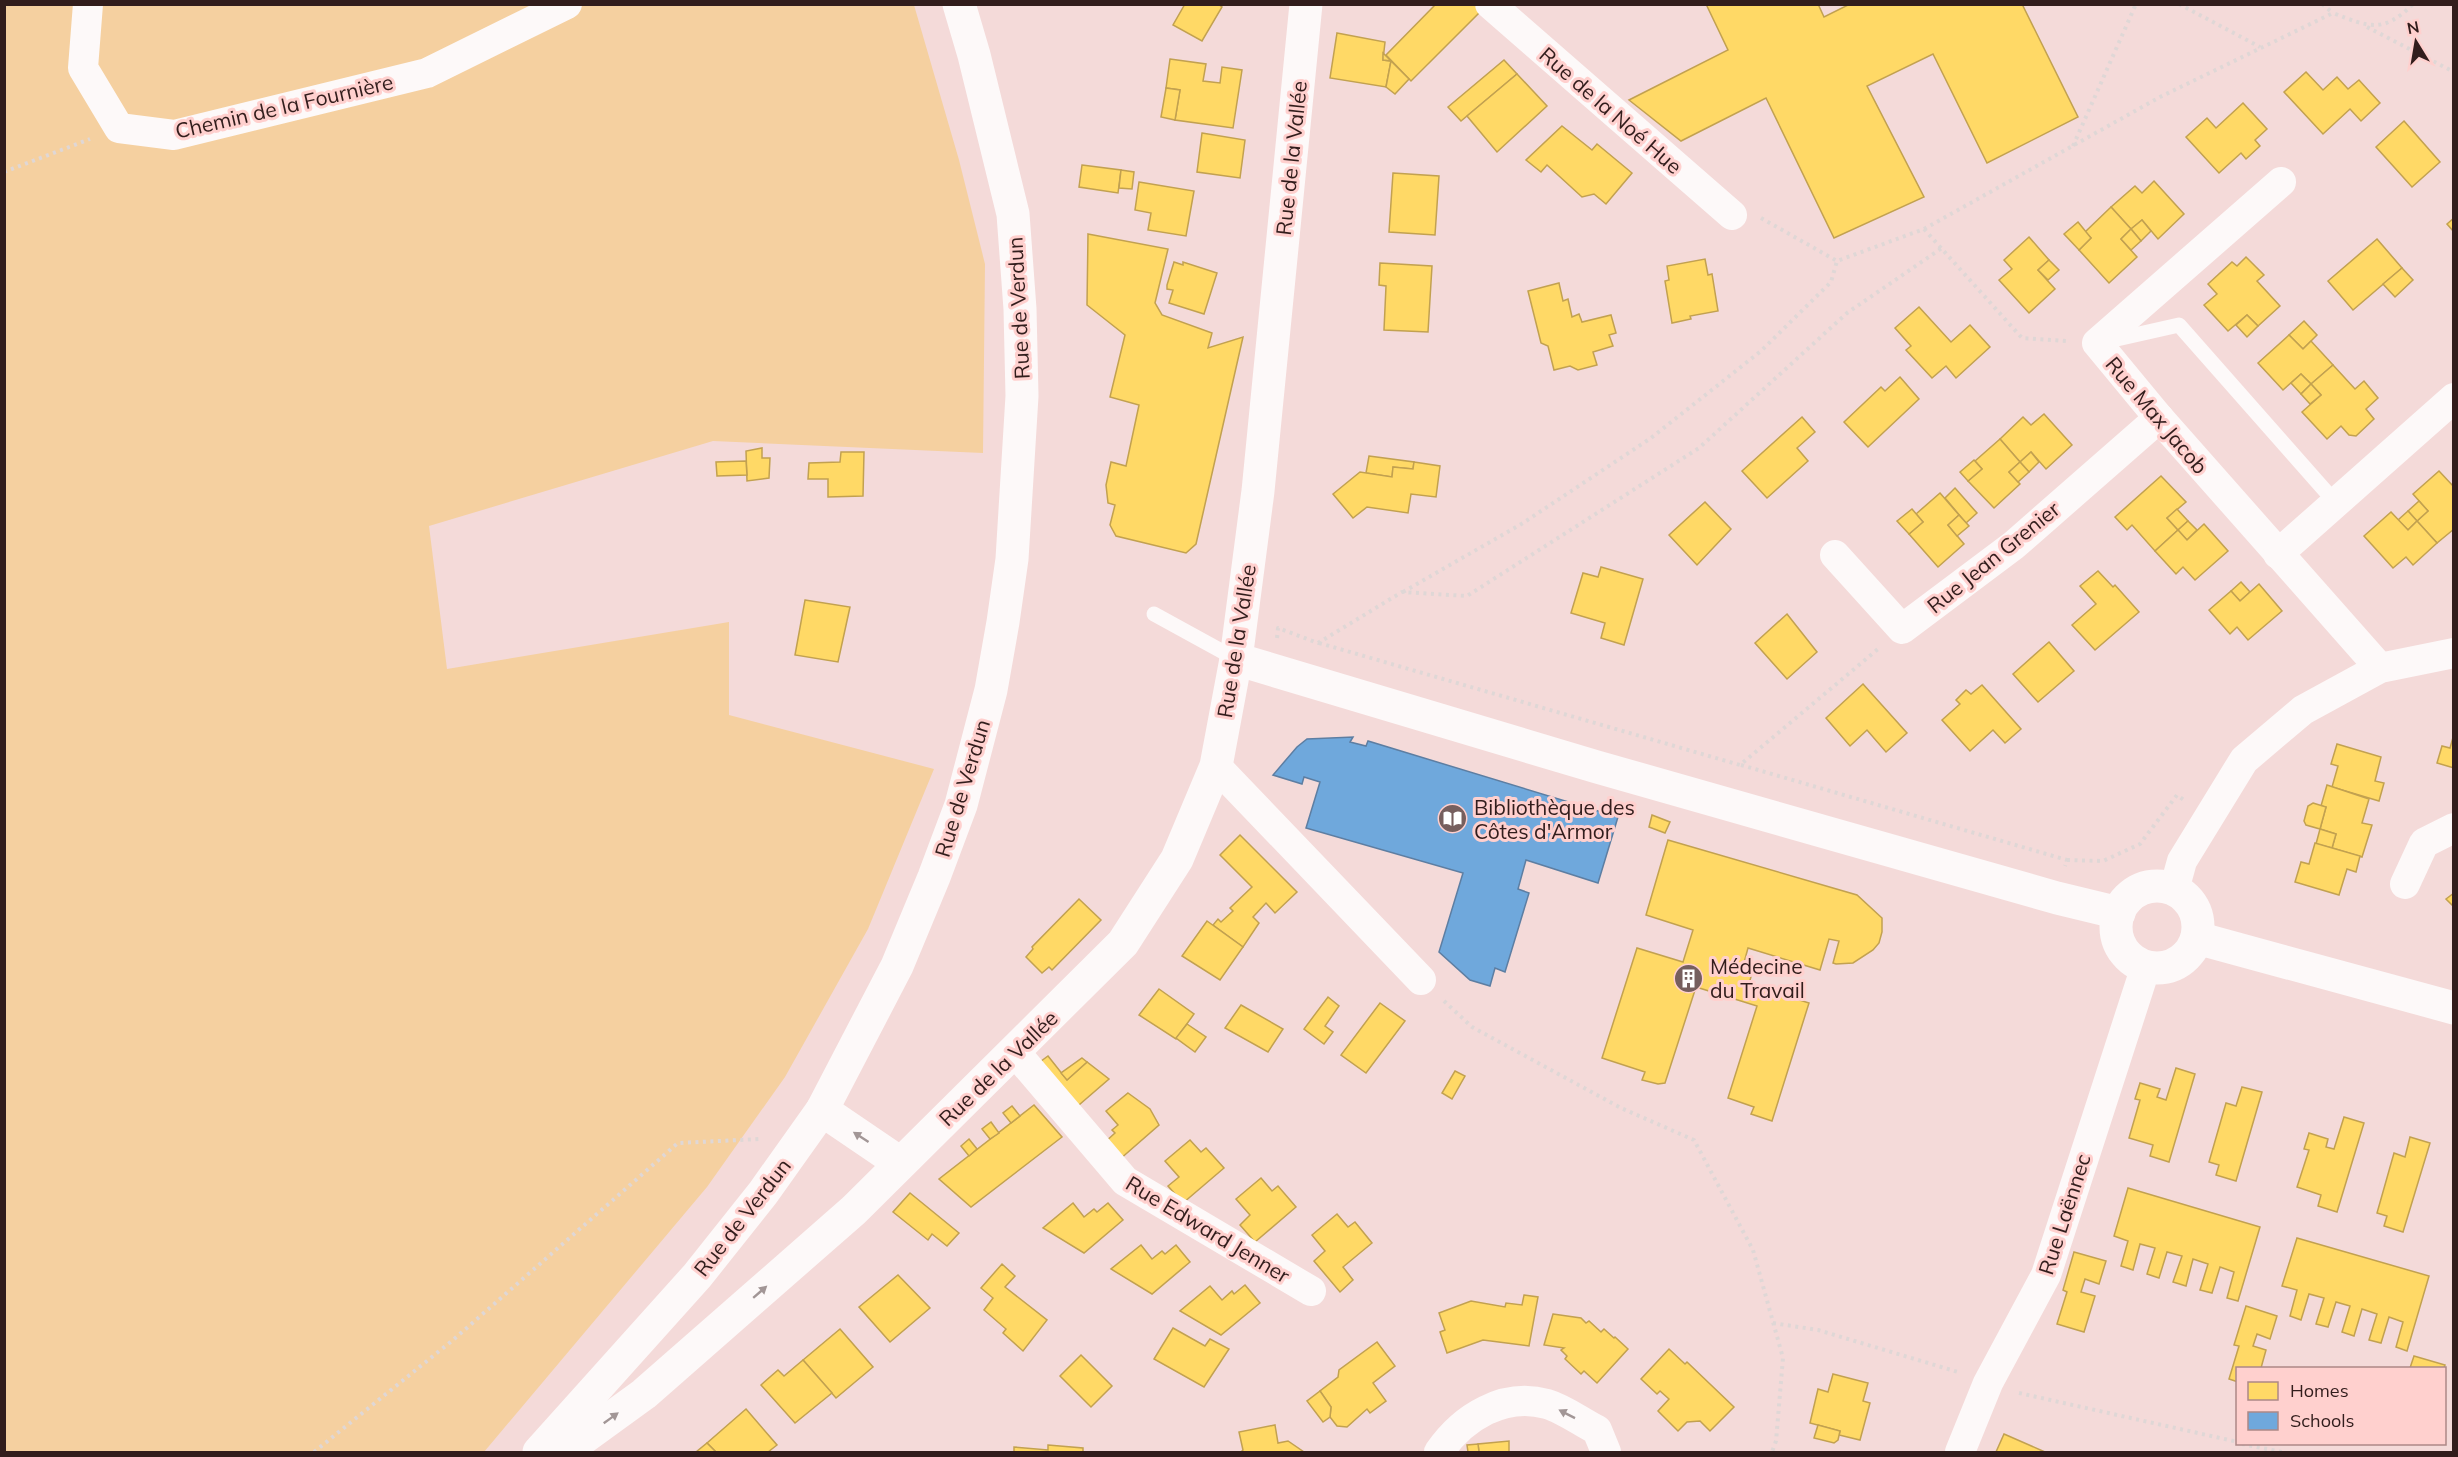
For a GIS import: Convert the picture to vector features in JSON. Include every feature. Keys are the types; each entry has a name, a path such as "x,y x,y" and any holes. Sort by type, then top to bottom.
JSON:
{"street":[{"path":"88,4 83,68 119,128"},
{"name":"Chemin de la Fournière","path":"119,128 174,135 427,73 567,4"},
{"name":"Rue de Verdun","path":"539,1452 697,1276 763,1193 822,1110 897,966 934,877 960,806 991,690 1012,559 1022,396 1020,309 1013,214 974,55 959,4"},
{"name":"Rue de la Vallée","path":"564,1452 644,1394 854,1210 1016,1052 1123,943 1177,859 1216,766 1236,659 1258,490 1306,4"},
{"name":"Rue de la Noé Hue","path":"1490,4 1732,214"},
{"name":"Rue Max Jacob","path":"2281,182 2097,343 2159,418 2380,668"},
{"path":"2278,554 2454,398"},
{"name":"Rue Jean Grenier","path":"1902,629 2014,544 2159,418"},
{"path":"1835,555 1902,629"},
{"path":"2174,890 2182,861 2244,760 2303,710 2380,668 2454,653"},
{"path":"1236,659 1597,767 2057,898 2119,913"},
{"path":"1216,766 1422,980"},
{"path":"2405,884 2424,843 2454,828"},
{"path":"2160,886 2174,890 2184,896 2193,907 2198,923 2197,938 2189,953 2178,962 2160,968 2146,966 2127,955 2119,943 2116,928 2119,913 2124,903 2134,893 2148,887 2160,886"},
{"path":"2197,938 2454,1008"},
{"name":"Rue Laënnec","path":"1960,1452 1988,1383 2046,1275 2146,966"},
{"name":"Rue Edward Jenner","path":"1016,1052 1125,1181 1311,1291"},
{"path":"822,1110 900,1163"},
{"path":"1438,1452 1474,1417 1497,1404 1522,1400 1548,1405 1597,1430 1606,1452"}],"lane":[{"path":"2097,343 2179,325 2336,503"},
{"path":"1154,614 1236,659"}],"path":[{"path":"2073,146 2136,4"},
{"path":"2179,4 2261,48"},
{"path":"2322,4 2333,13 2365,26 2454,72"},
{"path":"2365,26 2390,23 2413,4"},
{"path":"1732,214 1751,212 1837,261 1924,229 2160,97 2333,13"},
{"path":"4,172 119,128"},
{"path":"1924,229 2022,338 2097,343"},
{"path":"1402,592 1467,596 1478,589 1699,448 1847,313 1942,248"},
{"path":"1318,643 1523,523 1651,438 1761,351 1831,282 1837,261"},
{"path":"1273,669 1278,627 1318,643 2067,860 2103,861 2140,844 2177,795 2209,817"},
{"path":"1740,765 1902,629"},
{"path":"2057,898 2067,860"},
{"path":"1422,980 1472,1027 1621,1108 1694,1140 1753,1250 1783,1358 1776,1441 1772,1452"},
{"path":"314,1452 453,1340 678,1143 803,1138"},
{"path":"2251,1445 2282,1452"}],"shaded area":[{"path":"5,5 914,5 959,160 985,264 983,453 713,441 429,526 447,669 729,622 729,715 934,769 868,929 785,1077 707,1187 484,1452 5,1452"}],"building: Homes":[{"path":"1185,4 1218,4 1222,7 1202,41 1173,25"},
{"path":"1436,4 1474,4 1481,11 1411,81 1386,55"},
{"path":"1706,4 1818,4 1824,17 1850,4 2022,4 2078,117 1987,163 1933,54 1867,86 1924,197 1834,238 1766,98 1681,141 1629,100 1728,50"},
{"path":"1337,33 1385,42 1383,60 1391,61 1386,87 1330,78"},
{"path":"1383,53 1391,61 1383,60"},
{"path":"1170,59 1206,64 1203,81 1220,83 1222,67 1242,70 1233,128 1175,120 1180,90 1166,88"},
{"path":"1504,60 1517,74 1461,121 1448,107"},
{"path":"1391,61 1409,79 1395,94 1386,87"},
{"path":"2306,72 2323,90 2337,77 2348,89 2359,80 2380,103 2361,121 2350,109 2323,134 2284,92"},
{"path":"1517,74 1547,106 1497,152 1467,116"},
{"path":"1166,88 1180,90 1175,120 1161,117"},
{"path":"2243,103 2267,129 2255,140 2260,146 2246,159 2241,153 2219,173 2186,137 2207,118 2216,128"},
{"path":"2404,121 2440,162 2412,187 2376,147"},
{"path":"1562,126 1592,150 1597,144 1632,173 1606,204 1594,194 1582,197 1547,165 1541,172 1526,160"},
{"path":"1202,133 1245,140 1240,178 1197,172"},
{"path":"1082,165 1121,170 1118,193 1079,187"},
{"path":"1121,170 1134,172 1132,189 1119,188"},
{"path":"1393,173 1439,176 1435,235 1389,232"},
{"path":"2154,181 2184,214 2158,239 2142,220 2131,229 2111,207 2135,186 2142,193"},
{"path":"1139,182 1194,191 1186,236 1148,230 1151,213 1135,210"},
{"path":"2111,207 2131,229 2121,239 2137,257 2109,283 2079,250 2091,238 2085,232"},
{"path":"2454,218 2454,232 2447,224"},
{"path":"2142,220 2151,231 2141,241 2131,229"},
{"path":"2078,222 2091,238 2079,250 2064,234"},
{"path":"2131,229 2141,241 2131,250 2121,239"},
{"path":"1088,234 1168,249 1155,303 1162,315 1212,333 1208,348 1243,337 1196,544 1186,553 1116,536 1110,525 1115,505 1108,503 1106,485 1111,462 1126,466 1139,405 1110,397 1125,335 1087,305"},
{"path":"2029,237 2049,260 2038,270 2055,289 2029,313 1999,280 2012,269 2004,260"},
{"path":"2377,239 2402,268 2353,310 2328,281"},
{"path":"2246,257 2264,275 2257,281 2280,306 2258,326 2247,315 2228,331 2204,305 2217,294 2208,284 2232,262 2237,266"},
{"path":"1705,259 1708,275 1712,274 1718,311 1690,316 1691,319 1672,323 1665,281 1669,280 1667,266"},
{"path":"2049,260 2059,270 2048,280 2038,270"},
{"path":"1174,262 1183,265 1183,262 1217,273 1204,314 1169,303 1173,290 1167,289 1167,285"},
{"path":"1380,263 1432,266 1428,332 1384,330 1386,286 1379,285"},
{"path":"2402,268 2413,280 2395,297 2383,284"},
{"path":"1559,283 1563,301 1568,299 1572,317 1579,314 1582,322 1611,315 1616,333 1609,335 1613,346 1593,352 1597,365 1578,370 1570,366 1554,370 1548,346 1541,343 1528,291"},
{"path":"1919,307 1951,342 1970,325 1990,347 1956,378 1946,366 1932,378 1906,350 1911,346 1895,328"},
{"path":"2247,315 2258,326 2247,337 2236,325"},
{"path":"2304,321 2317,335 2303,349 2289,335"},
{"path":"2289,335 2303,349 2311,341 2333,365 2311,384 2301,374 2283,390 2258,363"},
{"path":"2333,365 2355,389 2364,381 2378,398 2366,409 2374,419 2356,436 2349,435 2341,426 2327,439 2302,412 2321,395 2311,384"},
{"path":"2301,374 2311,384 2301,394 2291,383"},
{"path":"1900,377 1919,399 1868,447 1844,422 1881,387 1885,391"},
{"path":"2311,384 2321,395 2310,404 2301,394"},
{"path":"2044,414 2072,445 2046,469 2031,452 2020,462 2000,439 2023,417 2031,425"},
{"path":"1802,417 1815,432 1797,448 1808,461 1767,498 1742,471"},
{"path":"2000,439 2020,462 2009,472 2020,484 1994,508 1968,481 1982,469 1975,461"},
{"path":"762,448 762,458 770,458 769,478 747,481 746,451"},
{"path":"841,452 864,452 863,496 828,497 828,479 808,479 809,463 840,462"},
{"path":"2031,452 2039,462 2029,472 2020,462"},
{"path":"1369,456 1414,462 1413,469 1393,467 1392,477 1366,473"},
{"path":"1974,460 1982,469 1968,481 1960,472"},
{"path":"746,461 747,475 717,476 716,462"},
{"path":"1414,462 1440,466 1436,497 1411,494 1408,513 1367,507 1353,518 1333,494 1360,472 1392,477 1393,467 1413,469"},
{"path":"2020,462 2029,472 2018,482 2009,472"},
{"path":"2439,471 2454,487 2454,529 2437,543 2417,521 2428,511 2413,494"},
{"path":"2161,476 2186,502 2167,518 2178,530 2155,551 2132,525 2127,530 2115,517"},
{"path":"1955,488 1977,513 1966,523 1945,498"},
{"path":"1940,493 1959,515 1948,525 1964,544 1938,567 1909,534 1923,522 1916,514"},
{"path":"2419,501 2428,511 2417,521 2408,511"},
{"path":"1705,502 1731,529 1697,565 1669,535"},
{"path":"1912,509 1923,522 1909,534 1897,521"},
{"path":"2177,509 2188,521 2178,530 2167,518"},
{"path":"2408,511 2417,521 2408,530 2398,520"},
{"path":"2391,512 2408,530 2417,521 2437,543 2413,565 2406,557 2393,568 2364,536"},
{"path":"1959,515 1969,526 1957,536 1948,525"},
{"path":"2188,521 2197,530 2187,540 2178,530"},
{"path":"2204,524 2228,551 2195,580 2183,567 2176,574 2155,551 2178,530 2187,540"},
{"path":"1601,567 1643,579 1624,645 1601,638 1605,623 1571,613 1583,573 1598,577"},
{"path":"2098,571 2113,587 2115,585 2139,612 2095,650 2072,625 2096,604 2080,586"},
{"path":"2241,582 2250,592 2240,601 2231,591"},
{"path":"2259,584 2282,611 2248,640 2237,627 2230,634 2209,610 2231,591 2240,601"},
{"path":"805,600 850,607 838,662 795,655"},
{"path":"1787,614 1817,652 1787,679 1755,643"},
{"path":"2049,642 2074,671 2038,702 2013,674"},
{"path":"1863,684 1907,733 1886,752 1867,730 1850,746 1826,718"},
{"path":"1982,685 2021,729 2005,743 1993,730 1970,751 1942,720 1960,704 1956,700 1966,690 1971,694"},
{"path":"2454,734 2454,768 2437,763 2442,746 2450,748"},
{"path":"2337,744 2381,757 2375,781 2384,783 2379,801 2332,787 2338,766 2331,764"},
{"path":"2327,785 2369,799 2362,823 2372,825 2362,857 2332,848 2336,834 2320,829 2326,807 2321,806"},
{"path":"2313,803 2326,807 2320,829 2306,825 2304,821 2308,806"},
{"path":"1652,815 1670,822 1665,833 1649,827"},
{"path":"2320,829 2336,834 2332,848 2316,844"},
{"path":"1240,835 1297,892 1275,913 1266,903 1253,917 1259,923 1243,947 1213,925 1218,919 1221,922 1233,911 1230,908 1252,887 1220,855"},
{"name":"Médecine du Travail","path":"1668,840 1857,895 1882,918 1879,943 1873,950 1853,963 1833,963 1839,941 1829,939 1820,970 1748,948 1742,970 1752,973 1749,984 1809,1003 1772,1121 1751,1114 1754,1107 1728,1098 1757,1006 1696,987 1665,1083 1658,1084 1642,1080 1645,1072 1602,1058 1637,948 1683,962 1693,930 1646,915"},
{"path":"2315,843 2360,856 2356,872 2347,869 2339,895 2295,882 2301,862 2309,864"},
{"path":"2454,893 2454,907 2446,899"},
{"path":"1079,899 1101,920 1052,970 1049,967 1042,973 1026,957 1033,949 1032,947"},
{"path":"1207,921 1243,947 1220,980 1182,956"},
{"path":"1159,989 1194,1014 1176,1039 1139,1015"},
{"path":"1328,997 1339,1006 1325,1026 1333,1032 1324,1044 1304,1029"},
{"path":"1380,1003 1405,1021 1366,1073 1341,1055"},
{"path":"1241,1005 1283,1029 1268,1052 1225,1028"},
{"path":"1187,1024 1206,1037 1195,1052 1176,1038"},
{"path":"1048,1056 1067,1080 1087,1062 1109,1079 1072,1111 1033,1067"},
{"path":"1082,1058 1087,1062 1067,1080 1061,1073"},
{"path":"2176,1068 2195,1074 2169,1162 2150,1156 2153,1145 2129,1138 2140,1100 2135,1099 2140,1083 2160,1089 2157,1097 2166,1100"},
{"path":"1455,1071 1465,1076 1452,1099 1442,1093"},
{"path":"2242,1087 2262,1092 2236,1181 2216,1175 2219,1165 2209,1162 2226,1103 2236,1106"},
{"path":"1128,1093 1150,1109 1159,1125 1119,1160 1104,1143 1115,1133 1112,1130 1118,1125 1106,1111"},
{"path":"1034,1105 1062,1137 971,1207 939,1179"},
{"path":"1012,1106 1020,1116 1011,1123 1003,1113"},
{"path":"2344,1117 2364,1123 2337,1212 2318,1206 2321,1195 2297,1187 2309,1150 2304,1149 2309,1133 2328,1139 2326,1147 2334,1149"},
{"path":"991,1122 999,1133 990,1139 982,1129"},
{"path":"2410,1137 2430,1143 2403,1232 2384,1226 2387,1216 2377,1213 2394,1153 2405,1157"},
{"path":"969,1139 977,1149 969,1156 961,1146"},
{"path":"1190,1140 1201,1152 1206,1148 1224,1168 1183,1203 1168,1186 1179,1177 1165,1161"},
{"path":"1261,1178 1272,1191 1278,1186 1296,1207 1255,1242 1240,1225 1250,1215 1236,1199"},
{"path":"2128,1188 2260,1227 2238,1301 2227,1298 2234,1272 2220,1267 2212,1293 2200,1290 2208,1264 2193,1259 2186,1286 2173,1282 2182,1256 2167,1252 2159,1278 2147,1274 2155,1248 2140,1244 2133,1270 2121,1266 2128,1241 2114,1236"},
{"path":"910,1193 959,1233 947,1246 932,1234 928,1240 893,1212"},
{"path":"1073,1203 1084,1217 1094,1209 1097,1212 1108,1203 1123,1220 1084,1253 1043,1228"},
{"path":"1337,1214 1348,1227 1355,1222 1372,1243 1343,1267 1353,1280 1340,1292 1314,1261 1325,1251 1312,1235"},
{"path":"2297,1238 2429,1276 2407,1351 2396,1347 2403,1322 2389,1317 2381,1343 2369,1340 2377,1314 2362,1309 2354,1336 2342,1332 2350,1306 2336,1302 2328,1327 2316,1324 2324,1298 2309,1294 2301,1320 2290,1316 2297,1290 2282,1286"},
{"path":"1141,1245 1152,1259 1162,1251 1165,1254 1176,1245 1190,1262 1152,1294 1111,1269"},
{"path":"2074,1252 2106,1261 2099,1284 2085,1279 2081,1292 2095,1296 2084,1332 2057,1324 2067,1292 2063,1290"},
{"path":"1002,1264 1015,1276 1005,1287 1047,1320 1023,1351 1003,1333 1006,1329 984,1310 993,1298 981,1288"},
{"path":"898,1275 930,1308 890,1342 859,1307"},
{"path":"1245,1285 1260,1303 1221,1335 1180,1311 1210,1286 1222,1300 1232,1291 1234,1294"},
{"path":"1524,1295 1538,1297 1529,1346 1483,1340 1447,1353 1440,1332 1445,1330 1439,1313 1471,1301 1505,1307 1506,1303 1522,1305"},
{"path":"2246,1306 2277,1316 2270,1339 2257,1334 2253,1346 2266,1350 2261,1367 2236,1367 2236,1381 2229,1379 2239,1346 2234,1345"},
{"path":"1553,1314 1581,1318 1586,1323 1589,1321 1601,1332 1604,1329 1628,1349 1597,1383 1584,1371 1581,1374 1565,1359 1567,1356 1561,1350 1564,1348 1544,1345"},
{"path":"1173,1328 1205,1346 1210,1339 1229,1349 1204,1387 1154,1359"},
{"path":"840,1329 873,1367 836,1398 803,1360"},
{"path":"1377,1342 1395,1366 1373,1383 1386,1401 1370,1413 1367,1409 1347,1427 1337,1426 1330,1417 1331,1407 1320,1391 1338,1377 1339,1370"},
{"path":"1669,1349 1685,1364 1687,1362 1734,1407 1710,1431 1700,1421 1687,1422 1678,1431 1658,1411 1669,1399 1660,1391 1657,1394 1641,1379"},
{"path":"1081,1355 1112,1386 1091,1407 1060,1376"},
{"path":"2414,1356 2445,1365 2444,1367 2410,1367"},
{"path":"803,1360 832,1393 795,1423 761,1385 778,1370 784,1376"},
{"path":"1833,1374 1868,1383 1863,1401 1870,1403 1860,1440 1839,1435 1840,1431 1810,1423 1818,1389 1828,1392"},
{"path":"1320,1391 1331,1407 1330,1417 1323,1422 1307,1401"},
{"path":"746,1409 777,1445 768,1452 716,1452 707,1443"},
{"path":"1275,1425 1278,1443 1288,1441 1304,1452 1241,1452 1243,1450 1239,1432"},
{"path":"1818,1425 1840,1431 1838,1440 1834,1443 1814,1438"},
{"path":"2004,1434 2045,1452 1996,1452"},
{"path":"1509,1441 1509,1452 1479,1452 1478,1444"},
{"path":"707,1443 716,1452 696,1452"},
{"path":"1478,1444 1479,1452 1468,1452 1467,1445"},
{"path":"1048,1445 1083,1448 1083,1452 1014,1452 1014,1447 1048,1450"}],"building: Schools":[{"path":"1353,737 1350,742 1366,746 1368,741 1618,817 1598,883 1526,860 1518,889 1529,893 1505,972 1495,968 1490,986 1470,980 1439,952 1463,873 1306,828 1320,782 1304,777 1302,784 1273,775 1307,739"}],"place":[{"name":"Bibliothèque des Côtes d'Armor","path":"1453,819"},
{"name":"Médecine du Travail","path":"1689,978"}]}
